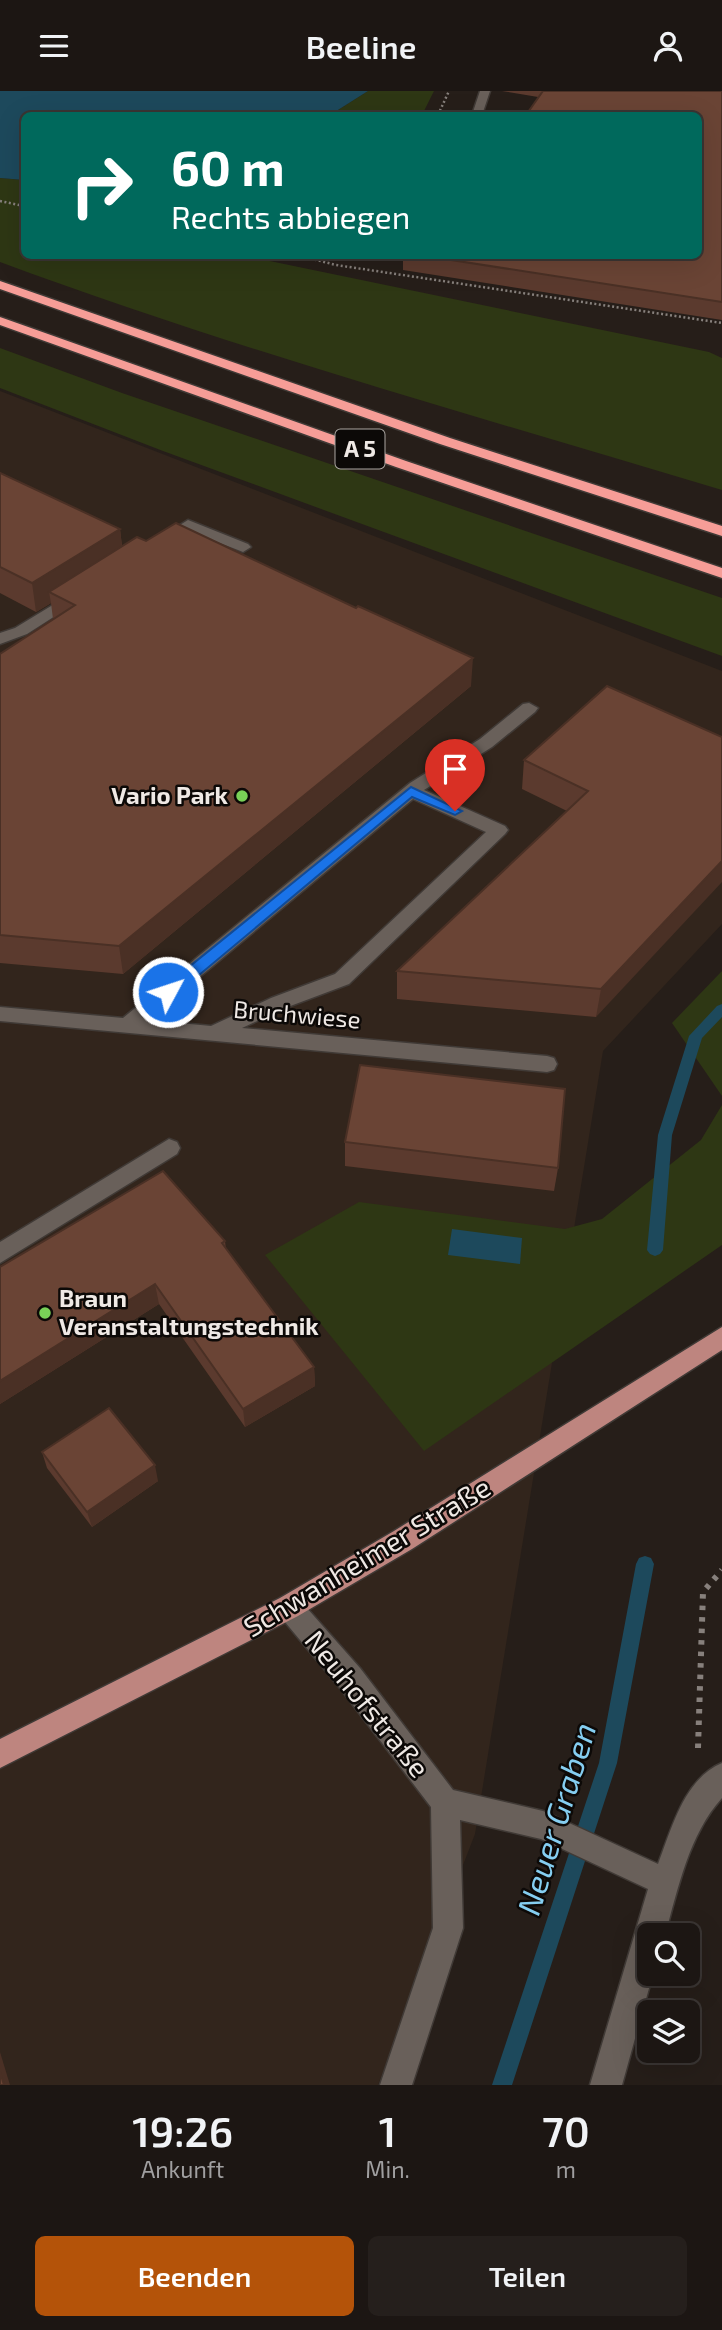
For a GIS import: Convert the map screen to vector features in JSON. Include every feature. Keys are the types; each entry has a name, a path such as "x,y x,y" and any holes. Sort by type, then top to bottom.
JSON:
{"highway":[{"name":"A 5","path":"0,285 445,441 722,531"},
{"name":"A 5","path":"0,321 388,459 722,573"}],"main road":[{"name":"Schwanheimer Straße","path":"0,1754 289,1607 414,1533 722,1337"}],"street":[{"path":"478,112 485,91"},
{"path":"144,553 188,525 243,547"},
{"path":"0,639 21,631 88,589"},
{"path":"128,1025 411,791 486,743 529,708"},
{"path":"214,1033 278,1003 342,979 499,830 411,791"},
{"name":"Bruchwiese","path":"0,1014 547,1064"},
{"path":"0,1254 169,1148"},
{"name":"Neuhofstraße","path":"289,1607 350,1678 445,1802 448,1928 396,2085"},
{"path":"653,1923 665,1882 696,1805 722,1777"},
{"name":"Neuhofstraße","path":"445,1802 543,1825 665,1882"},
{"path":"606,2085 637,1978"}],"path":[{"path":"439,112 449,91"},
{"path":"0,201 21,205"},
{"path":"315,259 363,270 408,274 722,323"},
{"path":"696,1805 704,1592 722,1570"}],"shaded area":[{"path":"0,391 722,671 722,924 603,1051 475,1834 378,2085 0,2085"}],"green space":[{"path":"368,91 434,91 424,112 335,112"},
{"path":"0,178 21,180 21,259 260,259 709,352 722,358 722,490 269,354 0,262"},
{"path":"0,348 122,393 722,598 722,656 163,451 0,388"},
{"path":"722,971 722,1096 672,1023"},
{"path":"722,1105 722,1245 424,1451 265,1255 359,1202 565,1229 602,1219 701,1140"}],"water":[{"path":"0,91 368,91 335,112 21,112 21,180 0,178"},
{"path":"452,1229 522,1238 520,1264 448,1255"}],"building":[{"path":"543,91 722,91 722,302 445,259 702,259 702,112 528,112"},
{"path":"0,473 120,529 32,583 0,567"},
{"path":"176,523 356,608 358,606 473,658 119,946 0,935 0,654 75,605 49,592 137,537 146,541"},
{"path":"607,686 722,737 722,861 601,989 397,971 588,791 524,760"},
{"path":"360,1065 565,1089 558,1168 345,1142"},
{"path":"163,1171 225,1241 222,1243 314,1367 243,1409 155,1284 0,1381 0,1267"},
{"path":"109,1408 155,1465 87,1512 42,1452"}],"waterway":[{"name":"Neuer Graben","path":"655,1250 665,1135 696,1036 722,1009"},
{"name":"Neuer Graben","path":"502,2085 608,1763 645,1564"}],"place":[{"name":"Vario Park","path":"242,796"},
{"name":"Braun Veranstaltungstechnik","path":"45,1313"}],"route":[{"path":"168,992 411,791 455,811"}]}
